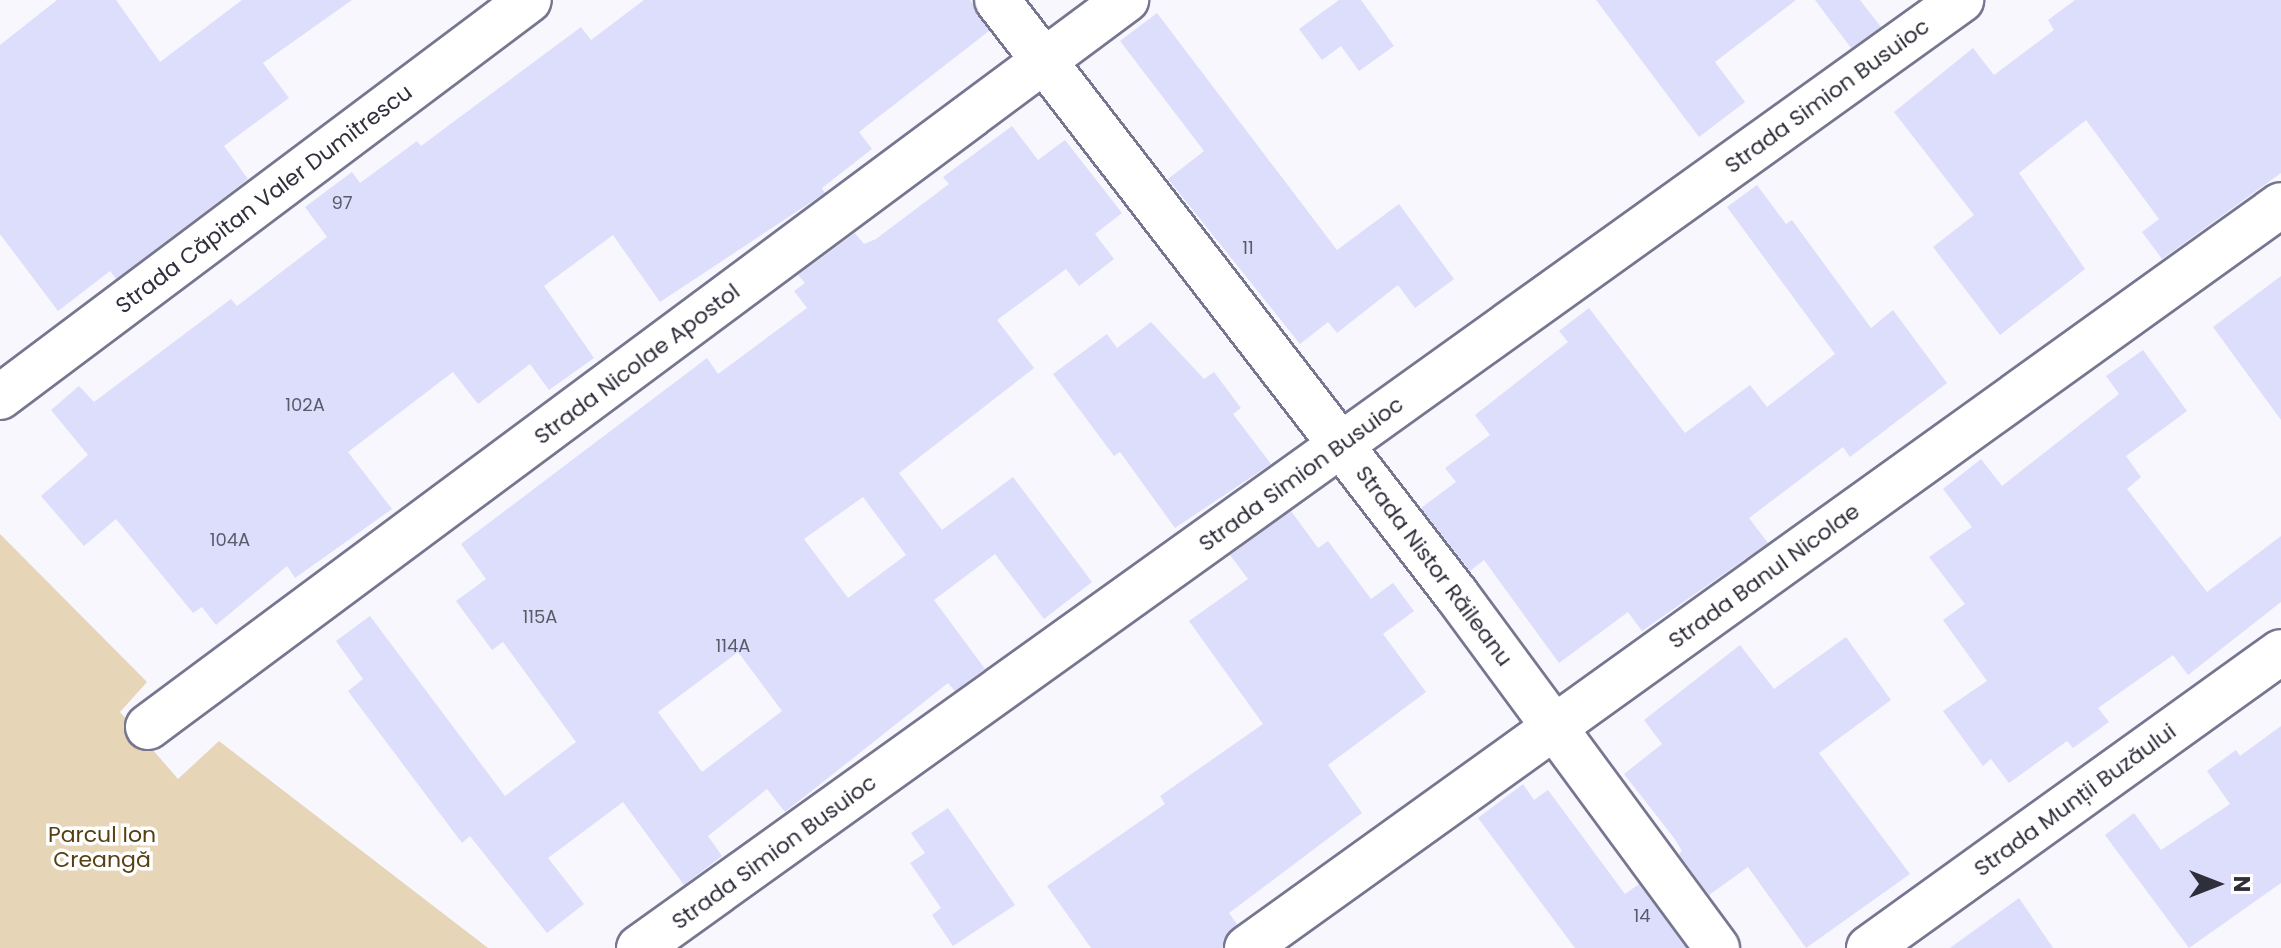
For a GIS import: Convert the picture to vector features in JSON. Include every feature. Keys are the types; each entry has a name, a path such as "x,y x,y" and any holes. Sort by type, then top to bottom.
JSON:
{"street":[{"name":"Strada Căpitan Valer Dumitrescu","path":"0,397 529,0"},
{"name":"Strada Nistor Răileanu","path":"997,0 1555,726 1717,948"},
{"name":"Strada Nicolae Apostol","path":"148,727 1126,0"},
{"name":"Strada Simion Busuioc","path":"639,948 1961,0"},
{"name":"Strada Banul Nicolae","path":"1247,948 2281,205"},
{"name":"Strada Munții Buzăului","path":"1869,948 2281,652"}],"green space":[{"name":"Parcul Ion Creangă","path":"0,534 147,682 120,712 178,779 219,741 488,948 0,948"}],"building":[{"path":"57,0 116,0 160,62 242,0 352,0 263,63 289,98 224,146 248,179 116,279 110,271 58,311 0,234 0,45"},
{"path":"644,0 970,0 989,31 859,132 872,149 822,188 825,193 660,302 613,235 544,286 594,358 549,390 530,364 478,404 453,372 348,452 392,509 295,578 287,566 216,625 202,607 193,613 116,519 84,546 41,496 88,455 51,410 79,386 94,402 231,299 237,306 327,237 305,207 352,172 360,183 417,141 421,146 581,27 591,40"},
{"path":"1339,0 1361,0 1394,46 1359,71 1341,46 1322,60 1299,29"},
{"path":"1596,0 1796,0 1715,62 1745,102 1699,137"},
{"path":"1815,0 1860,0 1881,27 1851,48"},
{"path":"2075,0 2281,0 2281,173 2162,259 2142,232 2159,219 2086,120 2019,173 2085,269 2000,335 1933,247 1974,215 1894,112 1973,48 1994,75 2054,30 2048,20"},
{"path":"1157,13 1337,250 1399,204 1454,279 1415,308 1398,285 1337,333 1328,322 1300,344 1168,179 1204,151 1120,41"},
{"path":"1012,126 1038,160 1065,140 1122,213 1095,234 1114,259 1079,286 1066,269 997,320 1034,368 899,473 942,530 1013,477 1092,582 1044,619 995,554 934,600 985,669 955,691 948,683 785,812 767,789 708,836 722,856 684,885 623,802 548,858 584,904 547,933 470,836 462,843 348,691 363,679 336,641 370,616 505,796 576,742 503,642 492,650 456,601 486,579 461,544 707,358 718,374 807,308 794,291 805,283 798,275 855,233 864,244 876,239 949,184 943,177","holes":["863,497 906,555 848,598 804,539","738,652 782,711 702,772 658,712"]},
{"path":"1757,185 1786,224 1792,220 1871,328 1893,310 1947,383 1850,457 1843,447 1749,518 1768,543 1642,631 1628,612 1559,663 1484,560 1470,571 1421,508 1456,482 1445,468 1490,435 1475,415 1568,342 1559,331 1589,308 1685,433 1750,385 1767,407 1835,354 1727,207"},
{"path":"2281,276 2281,420 2213,327"},
{"path":"1151,322 1204,379 1214,372 1241,408 1233,414 1271,464 1175,528 1120,452 1114,456 1053,374 1107,334 1117,348"},
{"path":"2143,350 2187,411 2126,456 2141,477 2127,489 2207,592 2281,536 2281,602 2188,675 2173,655 2098,708 2109,722 2073,748 2067,741 2009,783 1991,759 1983,766 1943,711 1987,681 1943,620 1965,604 1929,557 1972,527 1943,489 1981,459 2002,486 2119,394 2106,376"},
{"path":"1291,511 1318,548 1328,541 1371,599 1393,583 1414,611 1383,634 1426,692 1328,765 1362,813 1229,913 1237,924 1222,948 1091,948 1047,886 1165,804 1160,796 1263,724 1189,621 1248,579 1230,555"},
{"path":"1846,637 1891,700 1819,753 1910,874 1806,948 1748,867 1709,895 1679,854 1682,851 1674,838 1624,774 1662,744 1644,720 1740,645 1774,689"},
{"path":"2281,726 2281,883 2189,948 2105,835 2134,813 2161,850 2230,804 2207,771 2236,750 2240,756"},
{"path":"1523,784 1534,800 1548,790 1625,894 1639,884 1686,948 1575,948 1478,818"},
{"path":"948,808 1015,905 953,946 932,915 941,908 910,863 925,853 911,833"},
{"path":"2019,898 2053,948 1950,948"}]}
